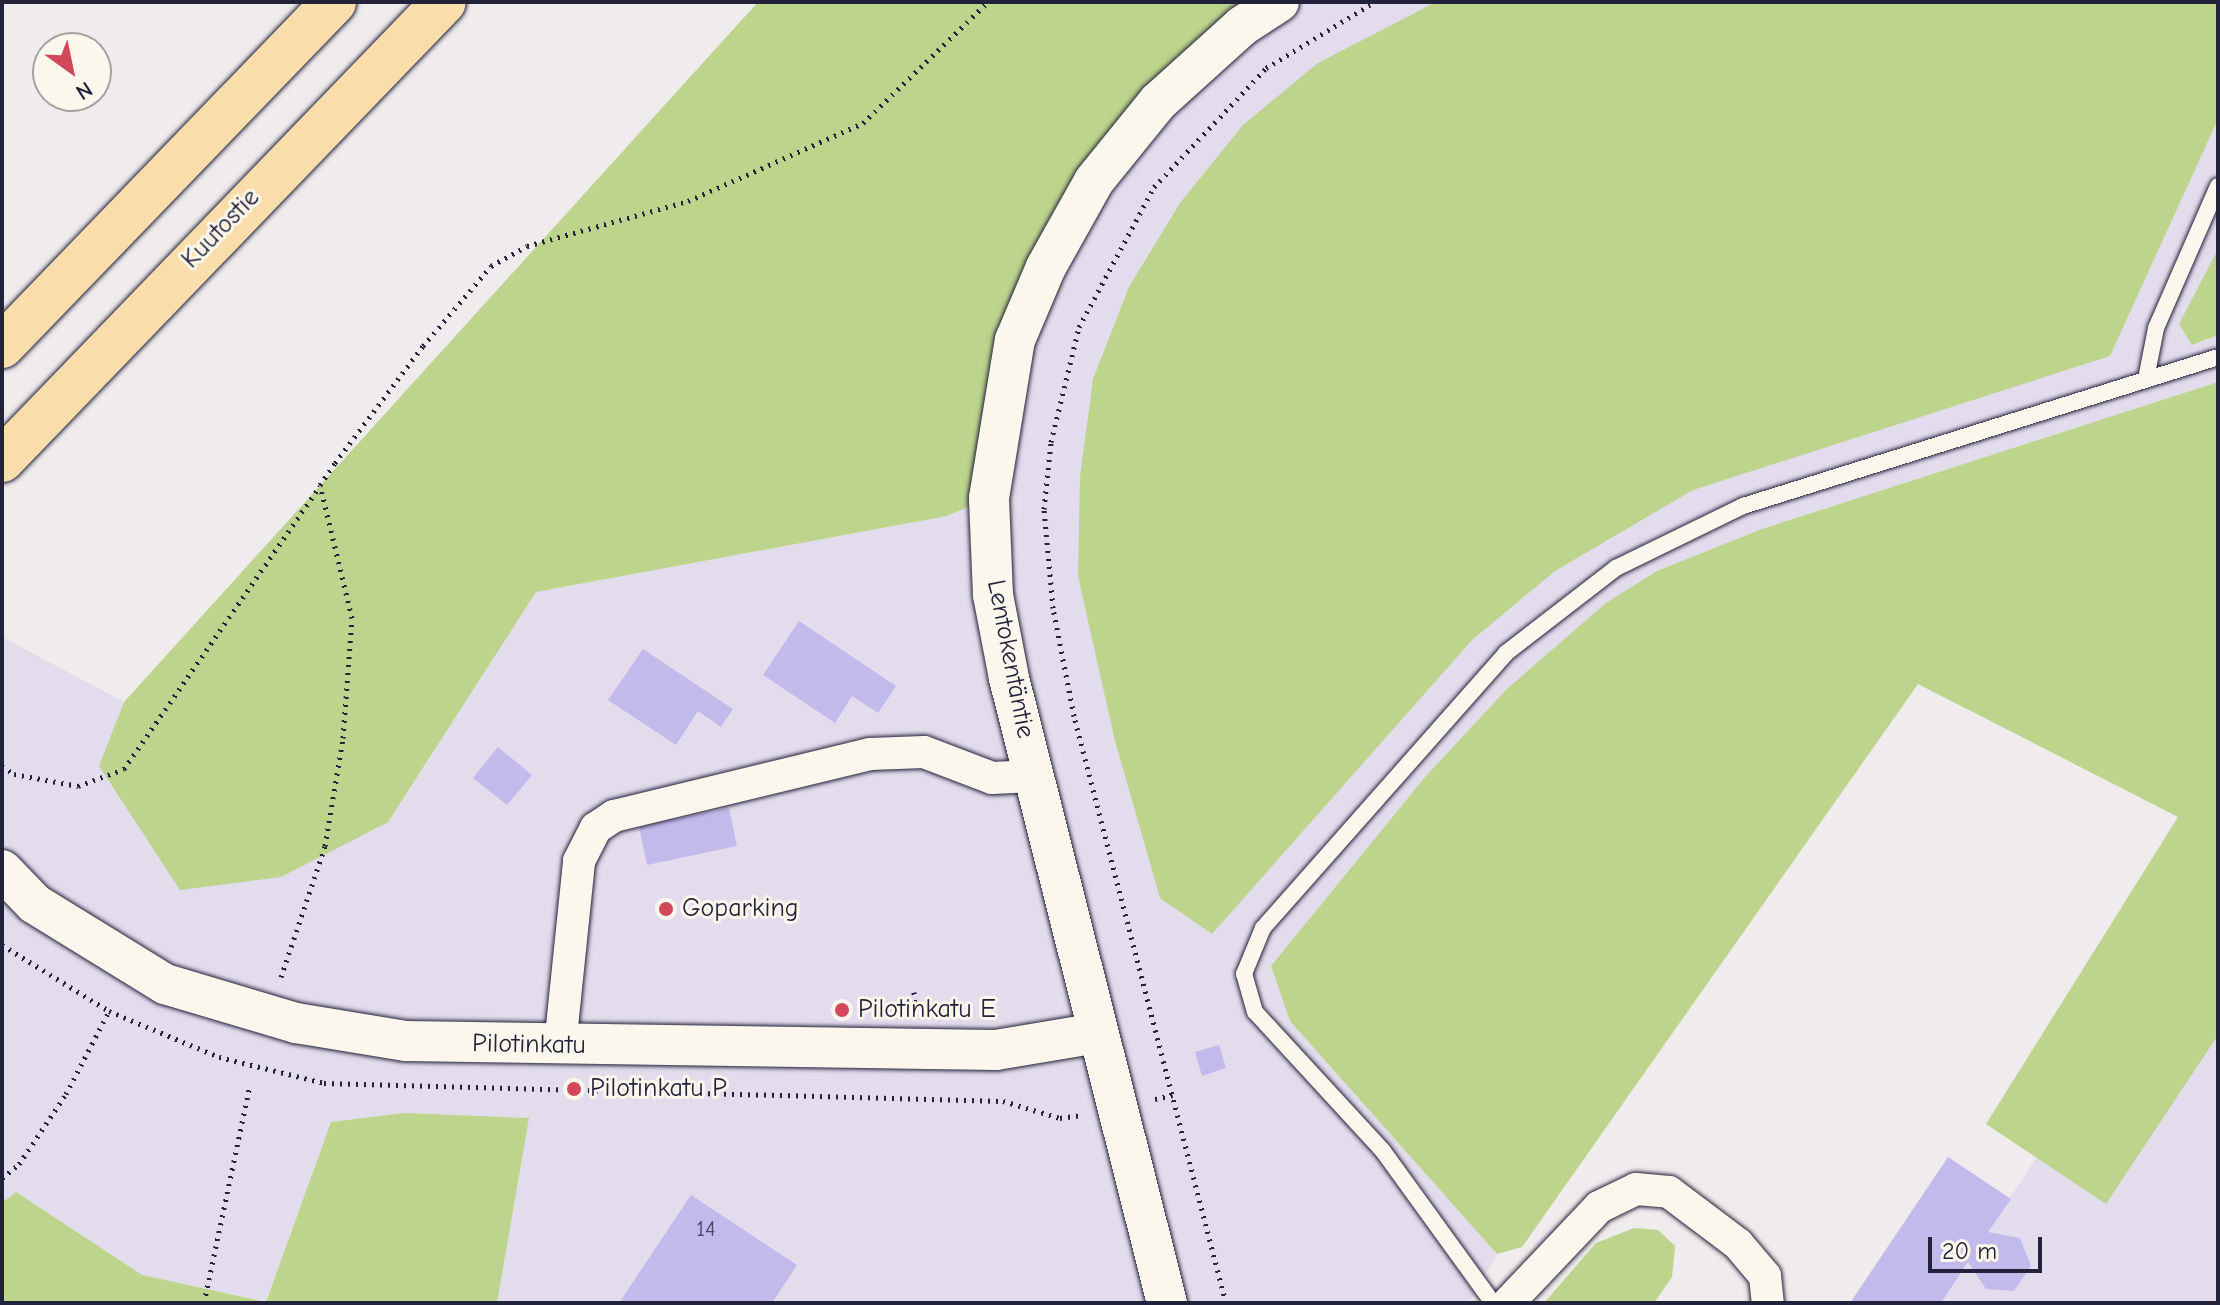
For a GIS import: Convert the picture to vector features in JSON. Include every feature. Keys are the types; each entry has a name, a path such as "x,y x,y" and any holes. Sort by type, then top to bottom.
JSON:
{"highway":[{"path":"2,346 334,2"},
{"name":"Kuutostie","path":"2,460 444,2"}],"street":[{"name":"Lentokentäntie","path":"1167,1303 1034,776 993,595 989,498 1015,340 1046,267 1094,181 1158,102 1242,26 1279,2"},
{"path":"560,1046 579,861 596,828 614,816 870,754 924,752 992,778 1034,776"},
{"name":"Pilotinkatu","path":"2,870 35,904 165,984 296,1023 406,1041 560,1046 996,1050 1098,1033"},
{"path":"1508,1303 1599,1207 1636,1189 1669,1192 1738,1244 1765,1276 1768,1303"}],"lane":[{"path":"2146,379 2156,328 2218,186"},
{"path":"1493,1303 1383,1151 1255,1012 1244,974 1263,928 1360,813 1506,653 1616,568 1743,506 2218,357"}],"path":[{"path":"2,766 14,774 78,786 124,769 320,485 423,346 491,266 542,241 688,201 863,123 988,2"},
{"path":"1226,1303 1074,716 1053,608 1044,509 1051,442 1079,327 1154,187 1266,68 1374,2"},
{"path":"281,977 325,846 343,738 352,618 320,485"},
{"path":"914,992 915,1016"},
{"path":"2,1178 19,1164 66,1094 109,1011"},
{"path":"204,1303 249,1089"}],"shaded area":[{"path":"1279,2 2218,2 2218,249 2179,324 2193,345 2218,335 2218,382 1762,529 1508,689 1425,777 1271,966 1405,1147 1497,1254 1469,1303 497,1303 528,1118 405,1113 331,1122 266,1302 142,1275 16,1192 2,1203 2,637 124,702 99,766 388,822 536,592 947,516 989,498 1003,408 1094,181"},
{"path":"2218,923 2218,1303 1941,1303 2037,1157 2052,1166"}],"green space":[{"path":"758,2 1279,2 1242,26 1046,267 989,498 947,516 536,592 388,822 281,877 180,890 99,766 124,702"},
{"path":"1436,2 2218,2 2218,119 2110,356 1693,490 1555,571 1472,640 1212,934 1160,898 1115,741 1078,576 1080,477 1093,379 1129,287 1180,203 1243,125 1318,63"},
{"path":"2218,249 2218,335 2192,345 2179,324"},
{"path":"2218,382 2218,1035 2106,1204 1986,1124 2178,817 1918,684 1522,1247 1497,1254 1290,1021 1271,966 1425,777 1508,688 1606,603 1657,571 1762,529"},
{"path":"405,1113 529,1118 497,1303 2,1303 2,1203 16,1192 142,1275 266,1302 331,1122"},
{"path":"1634,1228 1658,1230 1675,1246 1672,1277 1654,1303 1544,1303 1596,1243"}],"building":[{"path":"799,621 896,686 878,713 852,696 835,723 763,675"},
{"path":"643,649 733,709 721,727 698,711 676,745 608,700"},
{"path":"498,747 532,775 507,805 473,778"},
{"path":"729,808 737,846 647,865 639,827"},
{"path":"1219,1045 1226,1068 1202,1076 1195,1052"},
{"path":"1948,1157 2011,1199 1988,1232 2020,1238 2031,1266 2014,1291 1986,1289 1968,1262 1941,1303 1850,1303"},
{"path":"691,1195 797,1265 772,1303 619,1303"}],"place":[{"name":"Goparking","path":"666,909"},
{"name":"Pilotinkatu E","path":"842,1010"},
{"name":"Pilotinkatu P","path":"574,1089"}]}
